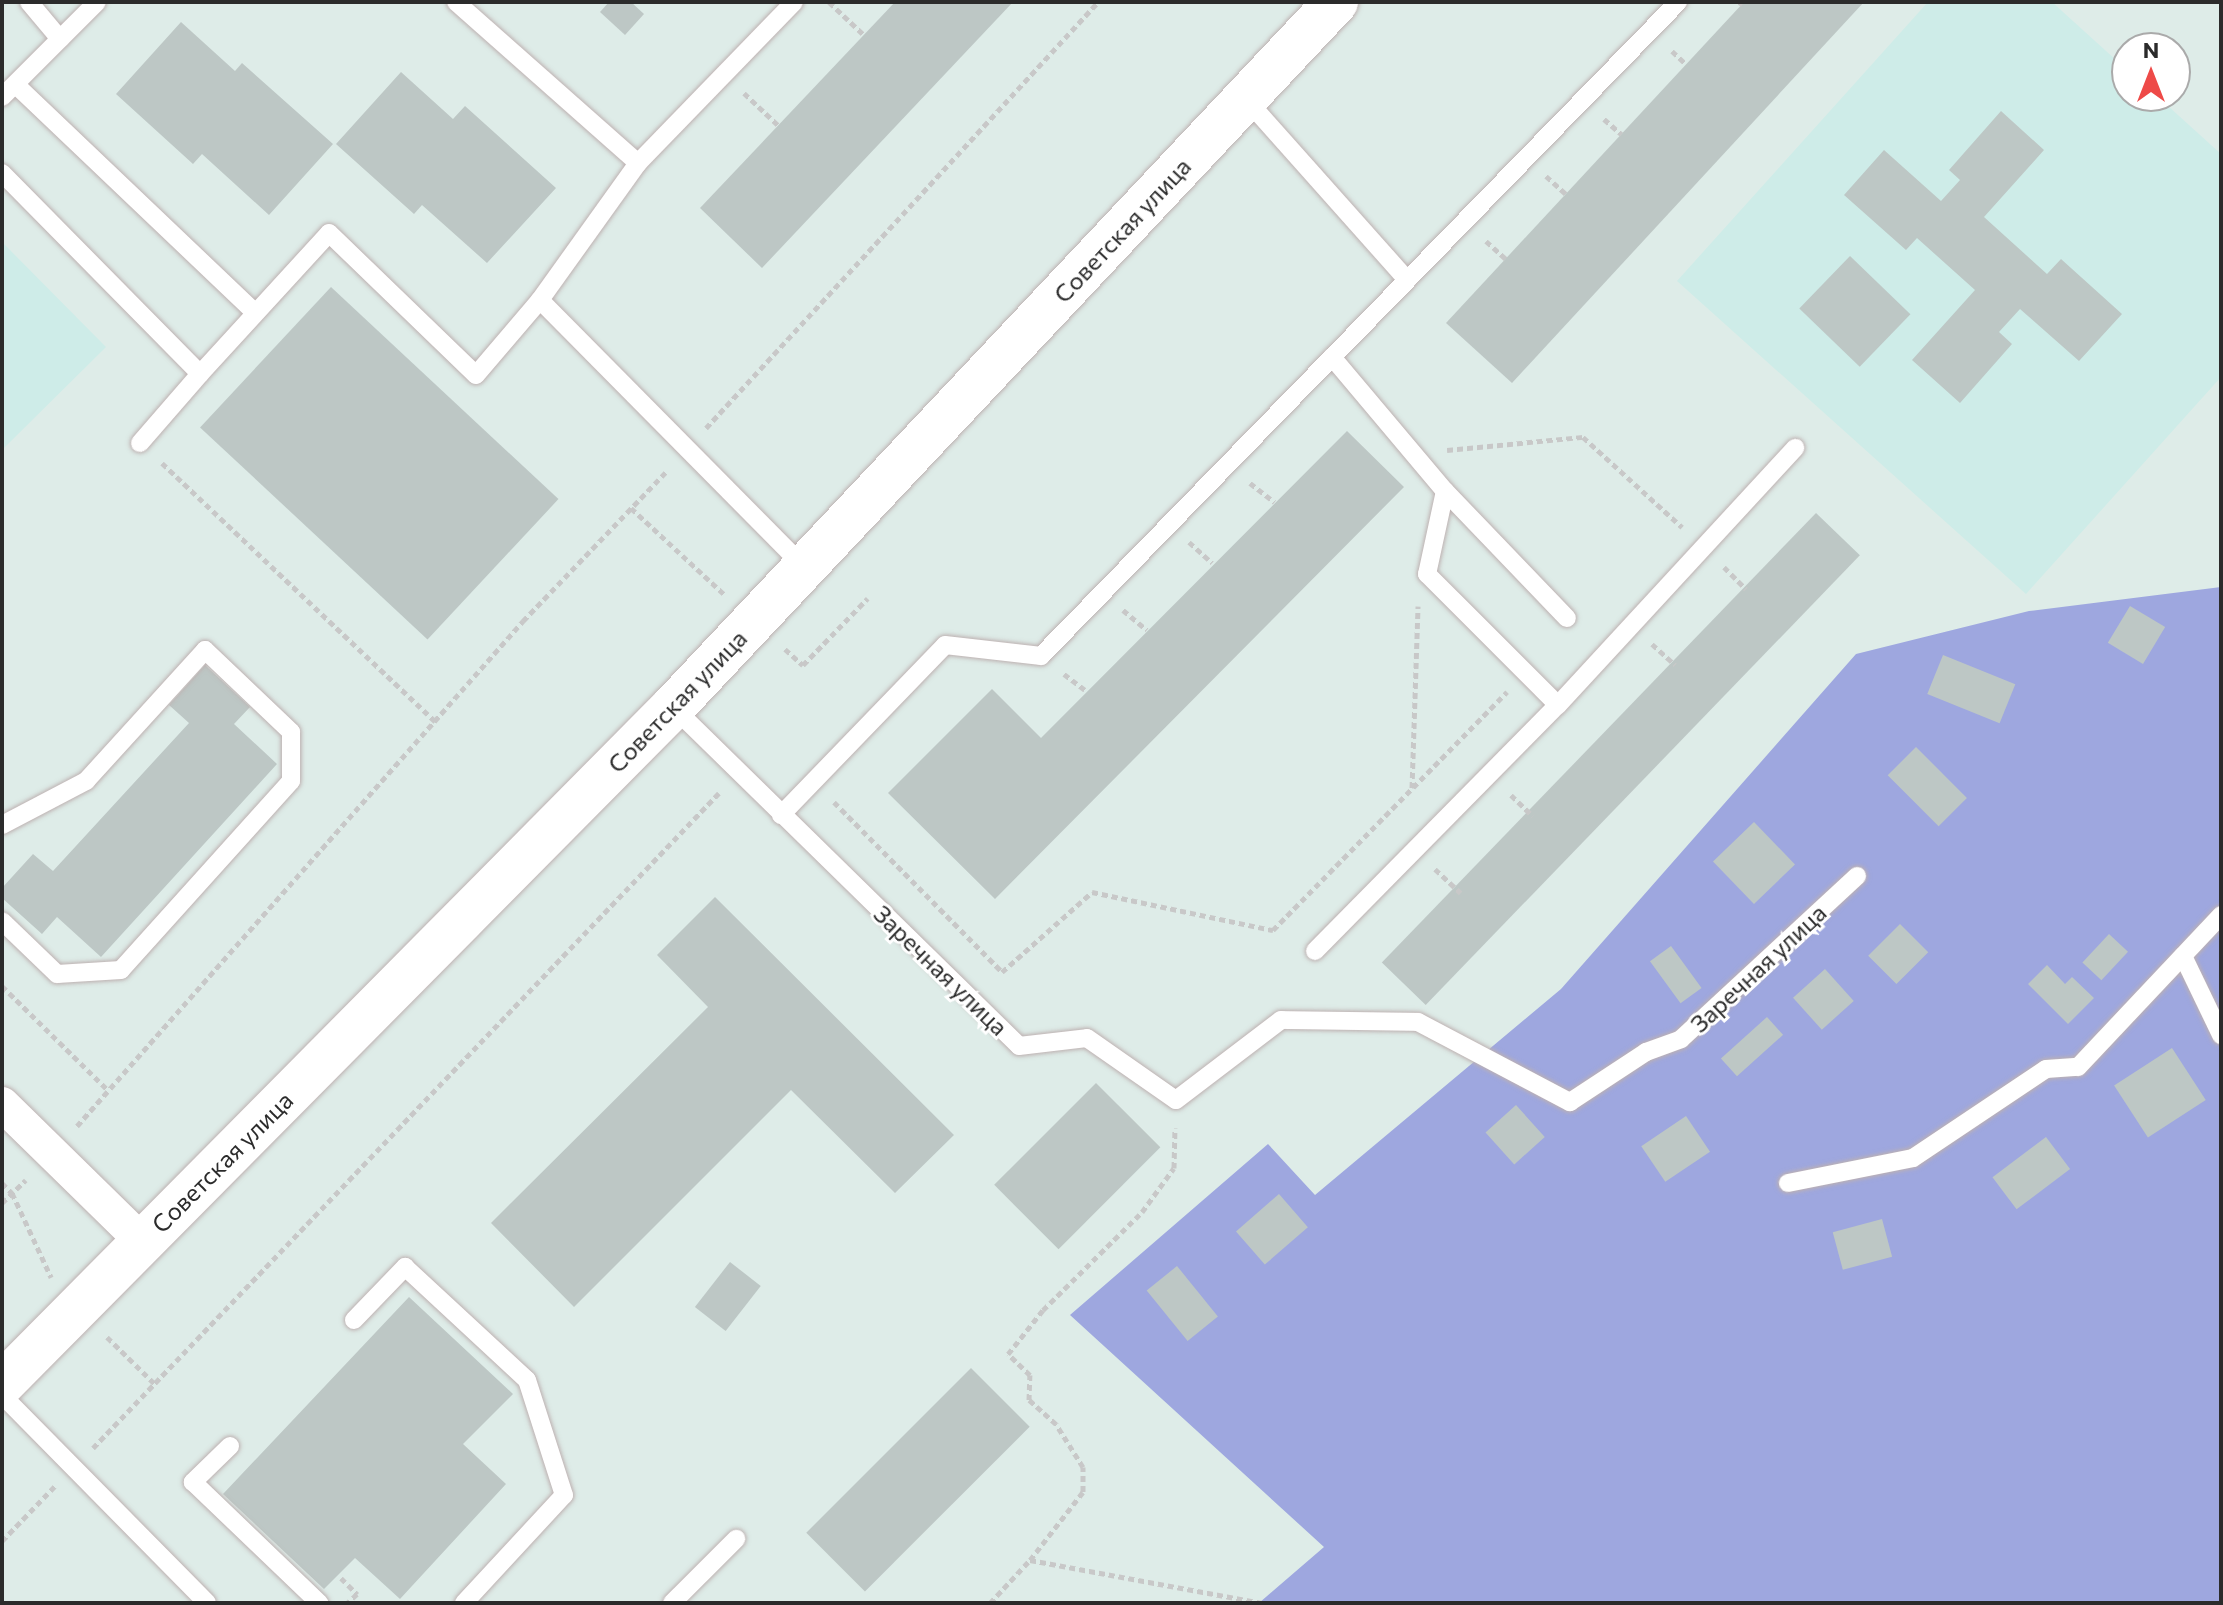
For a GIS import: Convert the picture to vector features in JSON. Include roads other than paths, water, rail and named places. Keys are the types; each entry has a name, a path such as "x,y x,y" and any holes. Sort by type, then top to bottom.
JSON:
{"main road":[{"name":"Советская улица","path":"2,1384 673,707 1336,2"}],"street":[{"path":"2,1104 143,1242"}],"lane":[{"path":"29,2 60,39"},
{"path":"97,2 9,91 253,311"},
{"path":"456,2 638,163"},
{"path":"140,443 253,311 329,233 476,375 540,300 638,163 794,2"},
{"path":"781,815 945,645 1041,656 1678,2"},
{"path":"1246,99 1407,280"},
{"path":"2,173 200,374"},
{"path":"540,300 685,451 805,568"},
{"path":"1332,357 1409,454 1567,618"},
{"path":"1315,951 1558,705 1795,448"},
{"path":"1445,491 1427,574 1558,705"},
{"path":"2,825 86,781 205,650 291,732 291,781 121,970 57,974 2,921"},
{"name":"Заречная улица","path":"673,707 1019,1046 1087,1038 1176,1100 1281,1020 1418,1022 1570,1102 1646,1052 1681,1039 1857,876"},
{"path":"1788,1183 1913,1158 2046,1069 2078,1067 2221,915"},
{"path":"2183,956 2221,1035"},
{"path":"354,1320 405,1267 527,1380 564,1495 464,1603"},
{"path":"2,1395 207,1603"},
{"path":"230,1446 193,1482 319,1603"},
{"path":"672,1603 736,1539"}]}
